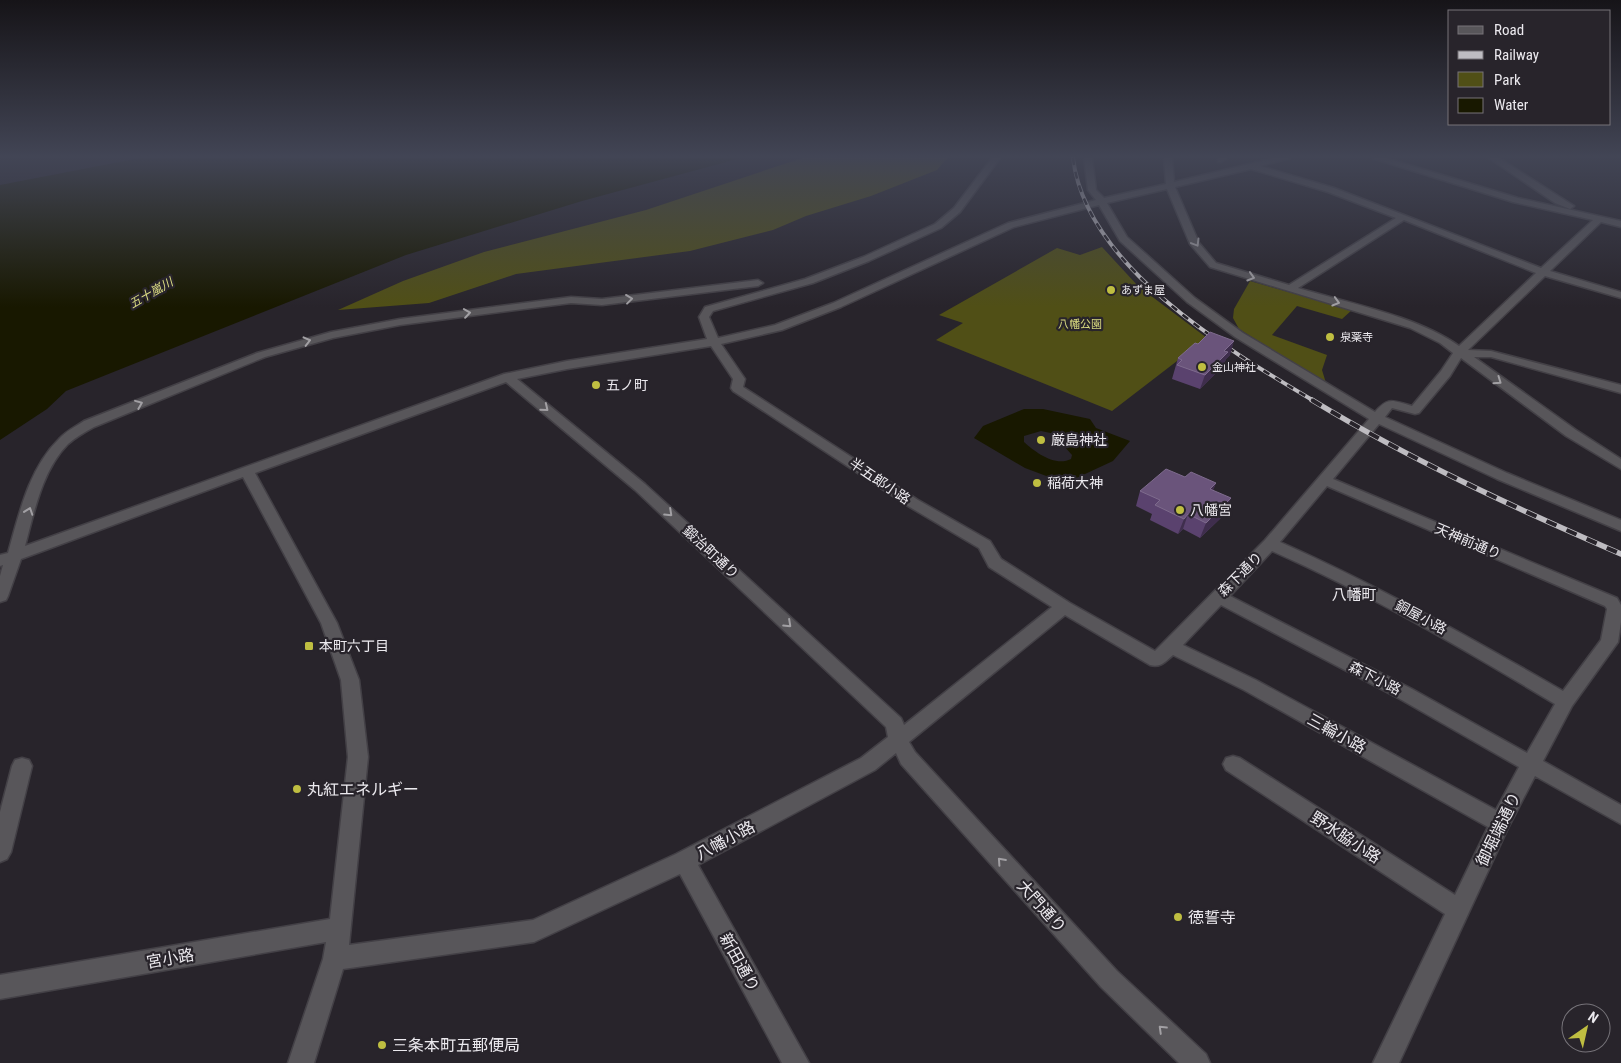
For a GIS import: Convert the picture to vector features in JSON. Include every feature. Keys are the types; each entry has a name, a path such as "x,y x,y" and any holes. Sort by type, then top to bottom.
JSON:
{"street":[{"path":"713,342 704,317 709,309 809,281 866,259 938,226 959,208"},
{"path":"7,559 508,377 567,365 713,342 778,328 1002,229 1044,215 1077,208"},
{"path":"1105,208 1123,239 1191,300 1240,335 1378,419 1502,476 1621,526"},
{"path":"1180,208 1196,244 1213,265 1414,326 1444,341 1458,353 1571,433 1621,466"},
{"path":"1378,208 1542,272 1621,295"},
{"path":"1549,208 1621,224"},
{"path":"1573,208 1599,219"},
{"path":"1289,288 1377,235 1403,217"},
{"path":"1458,353 1599,219"},
{"path":"0,596 10,575 7,559 40,477 61,444 73,433 89,424 261,355 331,334 400,322 571,300 602,302 758,282"},
{"name":"半五郎小路","path":"713,342 739,379 737,388 913,503 984,545 995,563 1064,607"},
{"path":"1458,353 1491,354 1621,389"},
{"name":"森下通り","path":"1064,607 1156,660 1270,544 1326,481 1389,404 1415,410 1446,374 1458,353"},
{"name":"鍛治町通り","path":"508,377 648,493 894,723 898,739"},
{"path":"247,471 329,623 350,680 358,757 335,959 301,1063"},
{"name":"天神前通り","path":"1326,481 1616,601"},
{"name":"銅屋小路","path":"1270,544 1329,570 1427,620 1566,700"},
{"name":"森下小路","path":"1218,597 1406,694 1621,815"},
{"name":"御堀端通り","path":"1386,1063 1500,823 1531,764 1566,700 1609,642 1616,601"},
{"name":"八幡小路","path":"335,959 534,931 684,862 868,764 1064,607"},
{"name":"三輪小路","path":"1171,646 1250,685 1500,823"},
{"name":"大門通り","path":"898,739 908,758 1109,979 1197,1063"},
{"name":"野水脇小路","path":"1233,764 1459,910"},
{"path":"0,852 6,809 22,766"},
{"name":"新田通り","path":"684,862 796,1063"},
{"name":"宮小路","path":"0,987 340,928"}],"green space":[{"path":"653,208 833,208 806,216 773,230 690,251 516,274 429,303 338,310 403,281 484,252"},
{"name":"八幡公園","path":"1102,247 1138,286 1207,338 1112,411 936,340 963,323 939,315 1057,248 1080,255"},
{"path":"1250,281 1352,310 1342,319 1297,306 1272,335 1327,355 1322,370 1326,383 1239,329 1233,318 1234,309"}],"water":[{"name":"五十嵐川","path":"0,208 560,208 406,255 66,391 47,409 0,440"},
{"path":"1024,409 1043,409 1090,419 1096,428 1130,441 1113,461 1070,481 1057,480 1025,468 974,438 983,426","holes":["1041,431 1065,436 1064,446 1072,455 1071,459 1065,461 1052,460 1024,442 1024,436"]}],"building":[{"path":"1210,332 1234,341 1224,351 1228,352 1205,375 1177,365 1182,360 1178,358 1195,343 1198,344"},
{"path":"1166,469 1185,477 1191,472 1216,483 1210,489 1231,498 1206,523 1188,514 1184,519 1155,505 1160,500 1140,491"}],"railway":[{"path":"1089,208 1104,235 1132,269 1166,301 1242,357 1314,401"},
{"path":"1312,400 1425,463 1542,519 1621,554"}],"place":[{"name":"あずま屋","path":"1111,290"},
{"name":"泉薬寺","path":"1330,337"},
{"name":"金山神社","path":"1202,367"},
{"name":"五ノ町","path":"596,385"},
{"name":"厳島神社","path":"1041,440"},
{"name":"稲荷大神","path":"1037,483"},
{"name":"八幡宮","path":"1180,510"},
{"name":"本町六丁目","path":"309,646"},
{"name":"丸紅エネルギー","path":"297,789"},
{"name":"徳誓寺","path":"1178,917"},
{"name":"三条本町五郵便局","path":"382,1045"}],"district":[{"name":"八幡町","path":"1354,595"}]}
